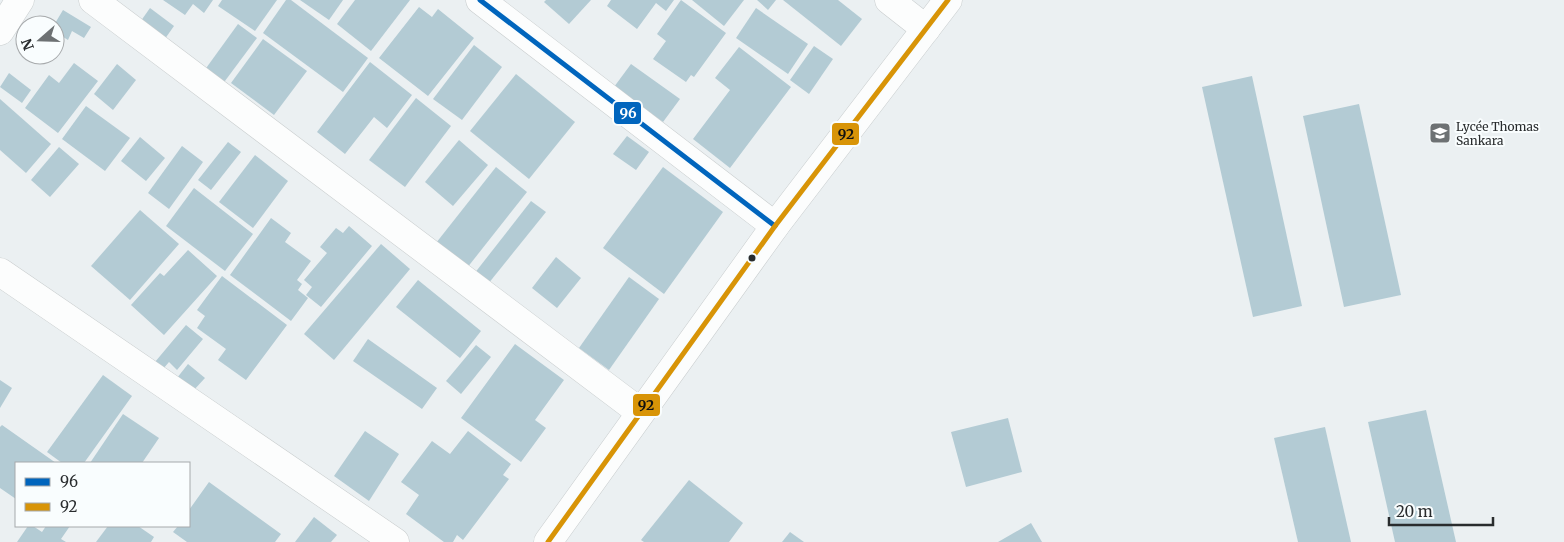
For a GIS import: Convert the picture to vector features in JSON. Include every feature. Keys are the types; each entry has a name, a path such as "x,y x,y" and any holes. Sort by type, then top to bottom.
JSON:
{"main road":[{"path":"0,31 20,0"},
{"path":"93,0 640,412"},
{"path":"480,0 775,226"},
{"path":"889,0 926,29"},
{"path":"548,542 775,226 948,0"},
{"path":"0,272 395,542"}],"building":[{"path":"163,0 213,0 204,13 193,4 185,15"},
{"path":"222,0 277,0 255,31 218,6"},
{"path":"286,0 291,0 368,58 343,92 263,33"},
{"path":"300,0 343,0 329,20"},
{"path":"355,0 410,0 371,51 337,24"},
{"path":"546,0 591,0 569,24 544,2"},
{"path":"611,0 674,0 666,11 656,3 637,29 607,6"},
{"path":"681,0 726,33 694,77 691,75 686,82 653,59 666,41 657,34"},
{"path":"692,0 744,0 724,26"},
{"path":"757,0 776,0 768,10"},
{"path":"783,0 838,0 862,19 841,46"},
{"path":"419,7 432,17 438,9 474,38 428,96 379,58"},
{"path":"150,8 174,26 162,43 138,25"},
{"path":"756,8 808,44 788,74 736,38"},
{"path":"63,10 91,27 84,38 72,31 68,40 65,38 65,15 60,15"},
{"path":"238,24 257,38 222,85 204,71"},
{"path":"263,39 307,71 274,115 231,83"},
{"path":"474,45 502,67 462,120 433,99"},
{"path":"814,46 833,59 809,94 790,80"},
{"path":"739,47 791,87 730,168 693,139 730,90 715,78"},
{"path":"370,62 412,95 387,128 374,117 345,154 317,132"},
{"path":"74,63 98,81 58,133 25,108 49,75 59,83"},
{"path":"117,64 136,80 113,110 94,94"},
{"path":"631,64 680,99 663,122 614,87"},
{"path":"9,73 31,90 22,103 0,87"},
{"path":"516,74 575,122 529,179 470,131"},
{"path":"1252,76 1302,306 1253,317 1202,87"},
{"path":"416,98 451,126 405,187 369,160"},
{"path":"0,99 51,144 26,173 0,150"},
{"path":"1359,104 1401,295 1344,307 1303,116"},
{"path":"86,106 130,138 105,171 62,139"},
{"path":"627,136 649,152 636,170 613,154"},
{"path":"140,137 165,158 146,181 121,161"},
{"path":"459,140 488,165 453,206 425,182"},
{"path":"228,142 241,152 211,190 198,180"},
{"path":"182,146 203,162 169,209 148,193"},
{"path":"59,147 79,164 50,197 31,180"},
{"path":"255,155 288,181 253,228 219,202"},
{"path":"496,167 527,192 467,268 436,243"},
{"path":"663,167 723,212 664,294 603,248"},
{"path":"194,188 253,234 225,271 166,226"},
{"path":"531,201 546,212 488,284 474,274"},
{"path":"140,210 179,244 130,300 91,266"},
{"path":"271,218 291,233 285,242 311,261 297,280 302,284 298,290 308,298 291,321 230,275"},
{"path":"349,226 372,246 321,307 306,295 312,287 304,280 327,253 320,247 336,228 343,233"},
{"path":"381,244 410,269 334,360 304,334"},
{"path":"188,250 217,276 164,335 131,305 160,273 164,276"},
{"path":"556,257 581,278 557,308 532,288"},
{"path":"222,276 287,325 246,380 218,360 226,349 197,328 205,316 197,310"},
{"path":"629,277 659,299 609,370 579,348"},
{"path":"418,280 481,331 460,358 396,307"},
{"path":"186,325 203,339 177,370 169,362 163,369 155,362"},
{"path":"368,339 437,388 422,409 353,361"},
{"path":"515,344 564,380 535,420 546,428 521,462 461,418"},
{"path":"476,345 491,357 461,394 446,381"},
{"path":"188,364 205,378 193,391 177,378"},
{"path":"103,375 132,396 85,462 61,462 47,452"},
{"path":"0,380 12,388 0,408"},
{"path":"1426,410 1456,542 1395,542 1368,422"},
{"path":"123,414 159,438 143,462 91,462"},
{"path":"1008,418 1022,472 966,487 951,432"},
{"path":"2,425 55,462 15,462 15,498 0,488 0,427"},
{"path":"1325,427 1351,542 1298,542 1274,438"},
{"path":"365,431 399,454 369,501 334,476"},
{"path":"468,431 511,464 503,475 509,479 463,540 457,535 453,542 444,542 406,514 419,495 401,482 432,441 450,454"},
{"path":"689,480 743,523 729,542 644,542 641,540"},
{"path":"209,482 281,534 275,542 187,542 173,532 177,527 190,527 190,509"},
{"path":"314,517 337,535 331,542 295,542"},
{"path":"1031,523 1042,542 998,542"},
{"path":"27,527 34,527 42,532 45,527 69,527 61,539 66,542 17,542"},
{"path":"107,527 139,527 154,537 151,542 96,542"},
{"path":"790,532 804,542 782,542"}],"transit line":[{"name":"96","path":"480,0 775,226"},
{"name":"92","path":"548,542 775,226 948,0"}],"place":[{"name":"Lycée Thomas Sankara","path":"1440,133"}]}
